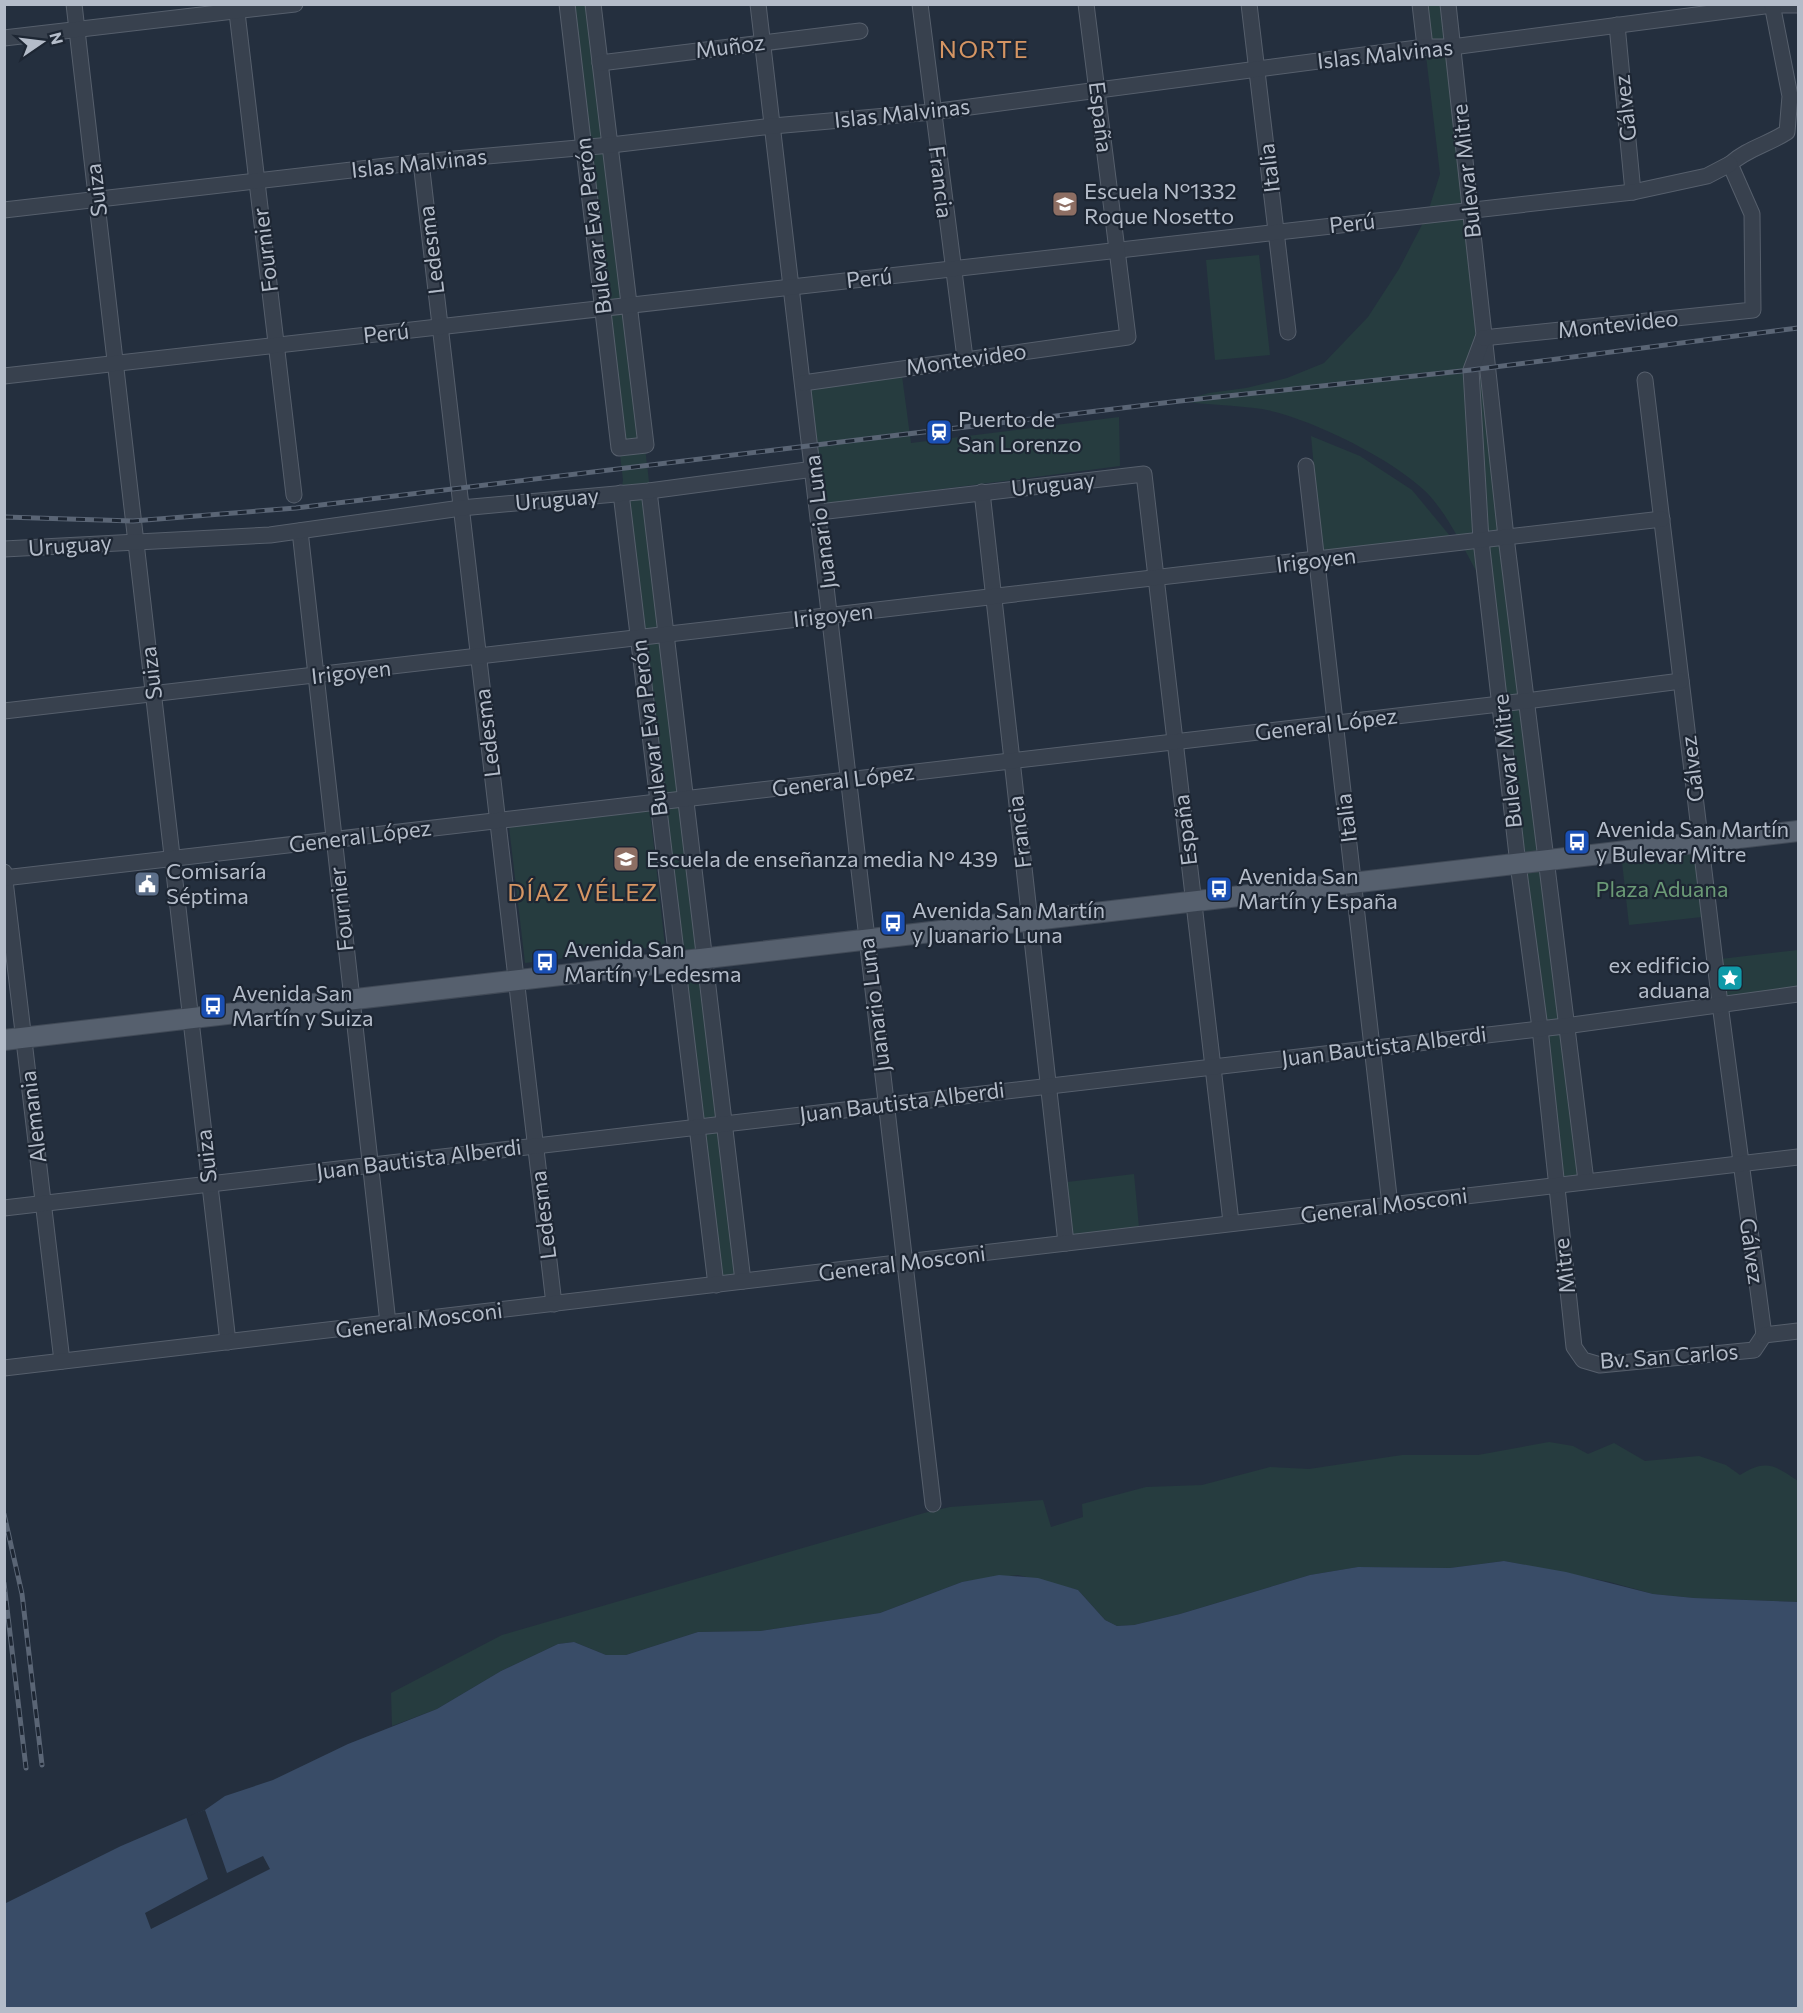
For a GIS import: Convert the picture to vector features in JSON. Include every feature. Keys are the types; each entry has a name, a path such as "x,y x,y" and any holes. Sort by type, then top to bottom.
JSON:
{"main road":[{"path":"14,1039 1798,831"}],"street":[{"name":"Suiza","path":"74,4 228,1342"},
{"path":"4,38 237,8 295,4"},
{"name":"Bulevar Eva Perón","path":"567,4 619,448 646,445 593,4"},
{"name":"Juanario Luna","path":"758,4 933,1504"},
{"name":"Francia","path":"920,4 965,358"},
{"name":"España","path":"1086,4 1128,337"},
{"name":"Italia","path":"1249,4 1288,332"},
{"path":"1420,4 1425,47"},
{"name":"Bulevar Mitre","path":"1448,4 1506,537 1586,1181"},
{"path":"1772,5 1790,96"},
{"name":"Islas Malvinas","path":"4,210 421,162 584,148 773,126 932,112 1425,47 1452,47 1772,5 1798,6"},
{"name":"Fournier","path":"237,8 294,495"},
{"name":"Gálvez","path":"1617,25 1633,192"},
{"name":"Muñoz","path":"600,63 860,31"},
{"path":"1790,96 1798,79"},
{"name":"Perú","path":"4,376 1633,192 1707,176 1730,164 1744,151 1772,142 1787,132 1790,96"},
{"name":"Ledesma","path":"421,162 554,1304"},
{"name":"Montevideo","path":"1483,338 1753,310 1752,214 1730,164"},
{"name":"Montevideo","path":"803,383 965,358 1128,337"},
{"name":"Bulevar Mitre","path":"1483,338 1471,370 1481,540 1518,864 1540,1028 1555,1184"},
{"name":"Gálvez","path":"1645,380 1720,1004 1764,1335"},
{"name":"Italia","path":"1306,466 1390,1205"},
{"name":"Uruguay","path":"4,549 218,538 300,531 461,508 649,491 814,469"},
{"name":"España","path":"1144,474 1231,1222"},
{"name":"Uruguay","path":"819,512 1144,474"},
{"name":"Bulevar Eva Perón","path":"649,491 743,1281"},
{"name":"Francia","path":"982,492 1066,1244"},
{"name":"Bulevar Eva Perón","path":"621,493 716,1285"},
{"name":"Irigoyen","path":"4,711 478,658 666,633 1156,579 1662,519"},
{"name":"Fournier","path":"300,531 388,1323"},
{"name":"General López","path":"5,878 1681,681"},
{"name":"Alemania","path":"4,872 14,1039 44,1204 63,1361"},
{"name":"Juan Bautista Alberdi","path":"4,1208 1372,1046 1565,1026 1798,994"},
{"name":"General Mosconi","path":"4,1368 1798,1157"},
{"name":"Mitre","path":"1555,1184 1574,1347"},
{"name":"Bv. San Carlos","path":"1574,1347 1583,1360 1600,1365 1754,1350 1764,1335 1798,1332"}],"green space":[{"path":"567,5 593,5 743,1281 716,1285 621,493 623,480"},
{"path":"1420,5 1448,5 1586,1181 1555,1184 1478,574 1440,508 1424,490 1409,477 1369,452 1324,429 1281,413 1180,401 1287,378 1324,363 1368,317 1399,269 1427,215 1440,174"},
{"path":"1259,255 1270,355 1215,360 1206,260"},
{"path":"902,376 911,443 1119,417 1120,466 825,504 810,390"},
{"path":"1311,436 1360,456 1412,490 1450,536 1322,553"},
{"path":"650,811 665,946 525,963 509,827"},
{"name":"Plaza Aduana","path":"1695,853 1702,917 1629,925 1622,862"},
{"path":"1798,950 1798,990 1726,999 1720,959"},
{"path":"1134,1174 1139,1227 1073,1235 1067,1182"},
{"path":"1549,1442 1573,1446 1588,1454 1614,1443 1645,1461 1699,1456 1726,1465 1740,1475 1757,1467 1770,1466 1790,1475 1798,1481 1798,1602 1653,1594 1610,1582 1504,1561 1450,1568 1358,1567 1310,1575 1180,1614 1134,1625 1117,1626 1105,1620 1078,1590 1018,1575 962,1582 880,1613 760,1631 698,1632 626,1655 606,1655 574,1642 558,1644 501,1671 437,1709 392,1726 391,1693 502,1635 924,1513 950,1507 1043,1500 1051,1527 1083,1517 1082,1504 1146,1487 1202,1485 1270,1467 1309,1469 1402,1455 1478,1455"}],"water":[{"path":"1504,1561 1566,1572 1653,1594 1798,1602 1798,2008 5,2008 4,1904 121,1846 205,1810 225,1796 273,1780 348,1744 437,1709 501,1671 558,1644 574,1642 606,1655 626,1655 698,1632 760,1631 880,1613 962,1582 999,1575 1038,1578 1078,1590 1105,1620 1117,1626 1134,1625 1180,1614 1310,1575 1358,1567 1450,1568"}],"pier":[{"path":"205,1810 227,1873 263,1856 270,1869 151,1929 145,1913 208,1879 186,1817"}],"railway":[{"path":"4,517 133,521 296,508 1180,401 1471,370 1798,328"},
{"path":"4,1514 22,1594 42,1765"},
{"path":"4,1583 26,1768"}],"place":[{"name":"Escuela N°1332 Roque Nosetto","path":"1065,204"},
{"name":"Puerto de San Lorenzo","path":"939,432"},
{"name":"Avenida San Martín y Bulevar Mitre","path":"1577,842"},
{"name":"Escuela de enseñanza media N° 439","path":"626,859"},
{"name":"Comisaría Séptima","path":"147,884"},
{"name":"Avenida San Martín y España","path":"1219,889"},
{"name":"Avenida San Martín y Juanario Luna","path":"893,923"},
{"name":"Avenida San Martín y Ledesma","path":"545,962"},
{"name":"ex edificio aduana","path":"1730,978"},
{"name":"Avenida San Martín y Suiza","path":"213,1006"}],"district":[{"name":"NORTE","path":"984,50"},
{"name":"DÍAZ VÉLEZ","path":"583,893"}]}
